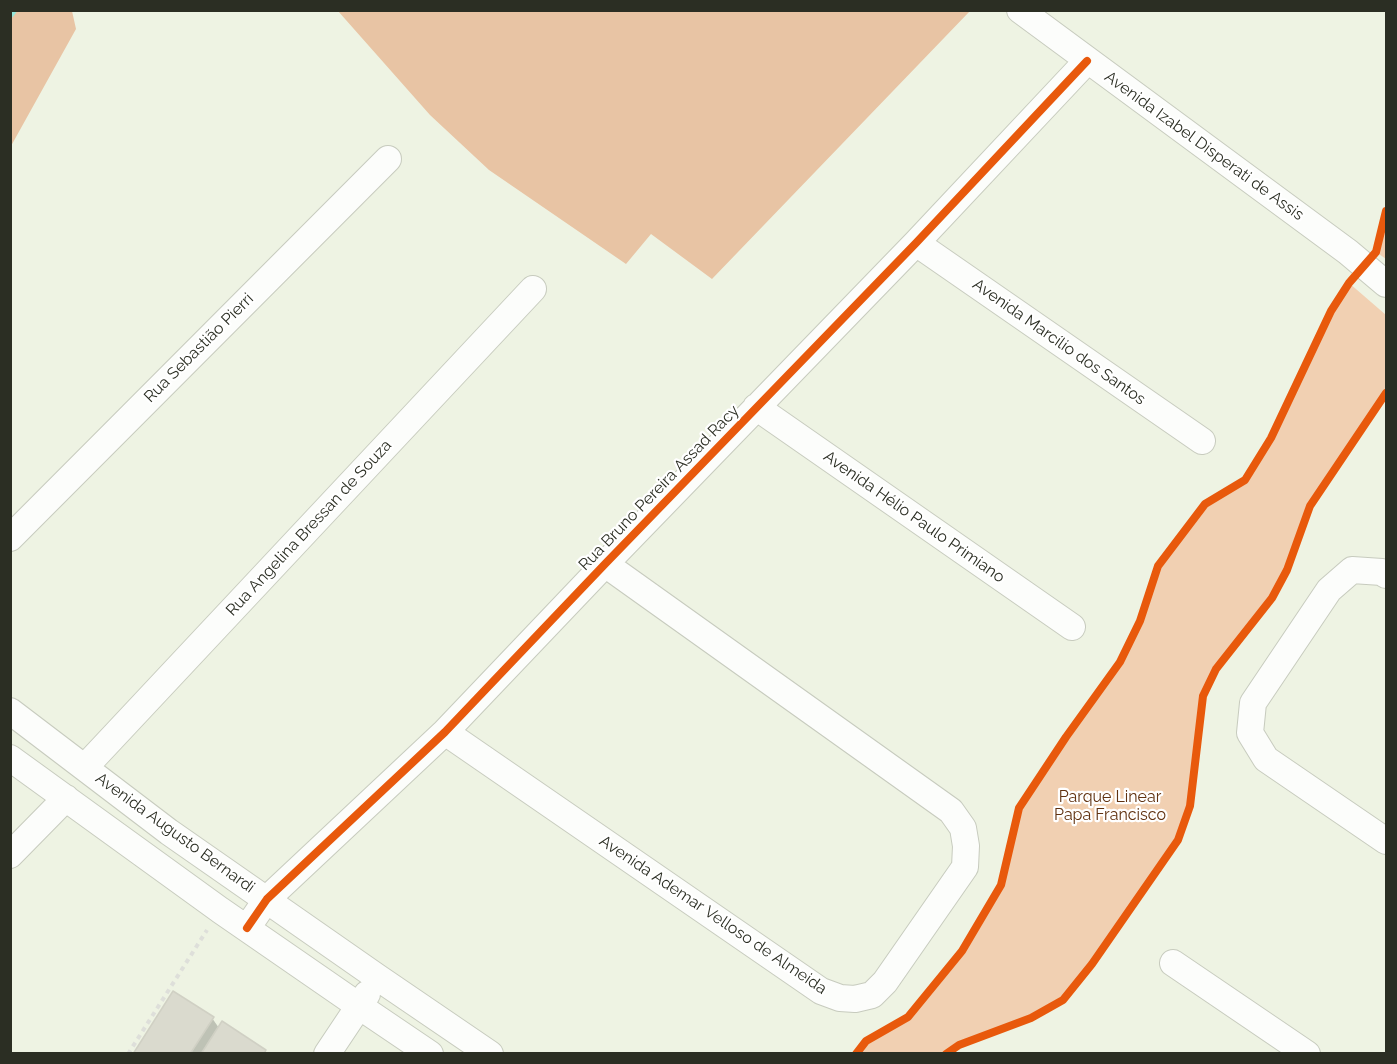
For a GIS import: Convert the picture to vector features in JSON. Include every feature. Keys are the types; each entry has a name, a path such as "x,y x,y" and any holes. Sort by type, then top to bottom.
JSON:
{"street":[{"name":"Avenida Izabel Disperati de Assis","path":"1020,10 1348,252 1386,284"},
{"name":"Rua Bruno Pereira Assad Racy","path":"247,928 267,899 445,732 916,243 1087,61"},
{"name":"Rua Sebastião Pierri","path":"10,538 388,159"},
{"name":"Avenida Marcílio dos Santos","path":"916,243 1202,441"},
{"name":"Rua Angelina Bressan de Souza","path":"85,767 533,289"},
{"name":"Avenida Hélio Paulo Primiano","path":"756,407 1072,627"},
{"name":"Avenida Ademar Velloso de Almeida","path":"445,732 821,992 840,998 855,999 872,995 885,982 965,867 966,846 963,828 951,811 605,564"},
{"path":"1386,574 1352,570 1329,590 1253,703 1250,733 1266,759 1386,840"},
{"name":"Avenida Augusto Bernardi","path":"10,711 169,832 490,1053"},
{"path":"10,758 220,910 430,1053"},
{"path":"10,855 66,798"},
{"path":"1173,963 1307,1053"},
{"path":"327,1053 377,977"}],"path":[{"path":"856,1053 866,1041 908,1017 962,951 1001,885 1019,808 1065,737 1120,662 1140,621 1158,566 1205,504 1245,480 1271,438 1331,312 1348,284 1377,252 1386,211"},
{"path":"946,1053 959,1045 1031,1018 1063,1000 1092,964 1178,840 1190,806 1203,696 1216,669 1272,598 1287,570 1310,506 1386,393"},
{"path":"128,1053 220,910"}],"green space":[{"path":"1386,211 1386,259 1376,252"},
{"name":"Parque Linear Papa Francisco","path":"1349,283 1386,315 1386,393 1310,506 1287,570 1272,598 1216,669 1203,696 1190,806 1178,840 1092,964 1063,1000 1031,1018 960,1045 946,1053 856,1053 866,1041 908,1017 962,951 1001,885 1019,808 1120,662 1140,621 1158,566 1205,504 1245,480 1271,438 1331,312"}],"shaded area":[{"path":"11,10 72,11 76,29 11,146"},
{"path":"338,11 970,11 712,279 651,234 626,264 489,170 430,115"}],"building":[{"path":"173,991 214,1017 190,1054 133,1054"},
{"path":"222,1021 266,1050 264,1054 201,1054"}],"waterway":[{"path":"10,14 13,10"}],"cycle path":[{"path":"247,928 267,899 445,732 916,243 1087,61"},
{"path":"856,1054 866,1041 908,1017 962,951 1001,885 1019,808 1120,662 1140,621 1158,566 1205,504 1245,480 1271,438 1331,311 1349,283 1376,252 1386,211"},
{"path":"946,1054 959,1045 1031,1018 1063,1000 1092,964 1178,840 1190,806 1203,696 1216,669 1272,598 1287,570 1310,506 1386,393"}]}
